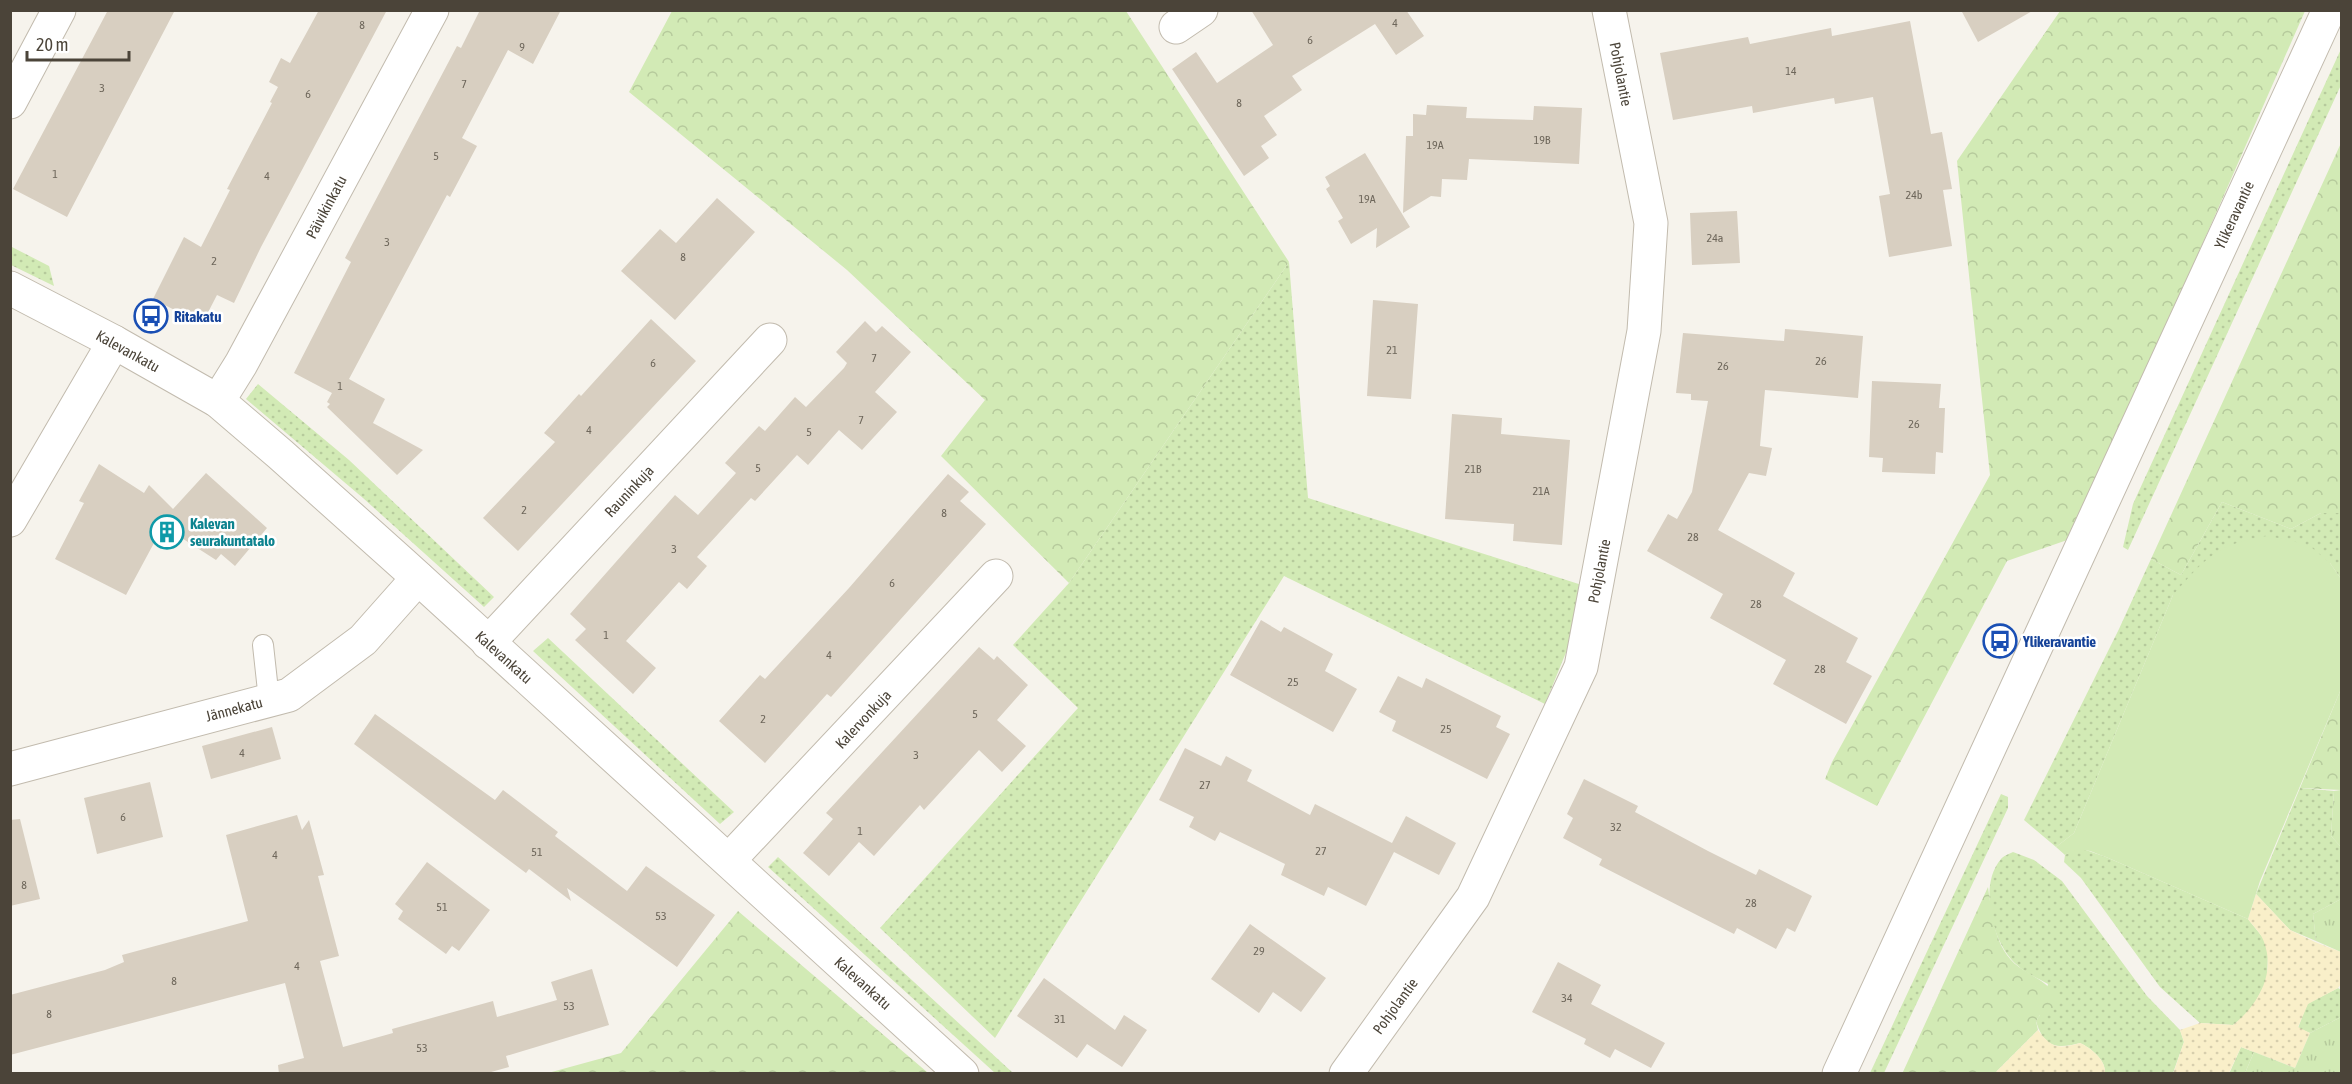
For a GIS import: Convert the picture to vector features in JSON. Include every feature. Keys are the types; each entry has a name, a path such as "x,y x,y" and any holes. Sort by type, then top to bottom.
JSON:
{"street":[{"path":"10,102 59,10"},
{"name":"Päivikinkatu","path":"218,401 247,354 432,10"},
{"name":"Pohjolantie","path":"1346,1074 1473,897 1581,667 1644,331 1651,223 1609,10"},
{"name":"Ylikeravantie","path":"1839,1074 2329,10"},
{"name":"Kalevankatu","path":"10,288 114,342 218,401 418,578 962,1074"},
{"name":"Rauninkuja","path":"488,643 770,339"},
{"path":"10,520 114,342"},
{"name":"Kalervonkuja","path":"729,860 996,576"},
{"name":"Jännekatu","path":"10,770 289,695 363,640 418,578"}],"lane":[{"path":"264,645 268,700"}],"green space":[{"path":"672,11 1126,11 1289,262 1069,583 941,456 985,400 847,270 629,92"},
{"path":"2060,11 2305,11 2073,538 2007,561 1877,806 1825,779 1832,762 1990,475 1957,161"},
{"path":"2341,49 2341,85 2128,550 2123,547 2133,504"},
{"path":"2341,143 2341,513 2321,513 2291,529 2222,502 2181,575 2151,559"},
{"path":"10,246 49,266 54,286 11,265"},
{"path":"1289,262 1308,498 1585,586 1567,650 1545,704 1284,576 995,1038 880,928 1078,708 1013,645 1069,583"},
{"path":"258,384 349,460 494,597 484,607 363,498 246,399"},
{"path":"2222,502 2291,529 2321,513 2341,513 2341,579 2330,563 2173,595 2074,833 2056,847 2024,820 2119,629 2151,559 2181,575"},
{"path":"2267,536 2311,547 2330,563 2341,579 2341,689 2260,881 2248,919 2095,853 2076,850 2065,855 2056,847 2074,833 2173,595 2194,571 2224,548 2235,543"},
{"path":"548,638 734,812 720,824 533,651"},
{"path":"2341,689 2341,790 2300,788"},
{"path":"2300,788 2334,791 2331,836 2341,847 2341,899 2313,914 2316,941 2290,930 2256,894"},
{"path":"2342,790 2341,847 2331,836 2334,791"},
{"path":"2001,794 2008,797 2008,808 1884,1073 1870,1073"},
{"path":"2074,849 2083,849 2106,857 2248,919 2264,939 2268,954 2267,980 2250,1012 2233,1025 2200,1023 2160,987 2081,878 2064,862 2065,855"},
{"path":"2013,852 2034,860 2062,881 2147,996 2180,1030 2184,1042 2173,1073 2105,1073 2100,1059 2084,1045 2080,1043 2058,1046 2043,1037 2036,1021 2040,1015 2048,984 2017,965 2008,955 1995,929 1991,914 1989,898 1994,870 2002,858"},
{"path":"778,857 1013,1073 995,1073 768,867"},
{"path":"1988,887 1996,930 2004,951 2019,967 2045,984 2058,998 2051,1013 2040,1015 2036,1021 2038,1030 1995,1073 1902,1074"},
{"path":"2341,899 2341,952 2316,941 2313,914"},
{"path":"738,911 927,1072 548,1073 621,1053"},
{"path":"2338,988 2341,990 2341,1017 2310,1033 2298,1028 2307,1004"},
{"path":"2341,1017 2341,1073 2245,1073 2254,1052 2295,1068 2310,1033"},
{"path":"2241,1047 2254,1052 2245,1073 2229,1074"}],"sand":[{"path":"2256,894 2290,930 2341,952 2341,984 2338,988 2308,1004 2298,1027 2310,1033 2295,1068 2241,1047 2229,1073 2173,1074 2184,1042 2180,1030 2200,1023 2233,1025 2250,1008 2262,988 2268,966 2267,954 2263,939 2248,919"},
{"path":"2038,1030 2056,1046 2080,1043 2089,1048 2100,1059 2105,1073 1995,1073"}],"building":[{"path":"108,10 175,10 67,217 13,189"},
{"path":"319,10 387,10 261,247 234,303 217,295 202,324 153,299 184,237 201,247 230,190 227,189 272,103 270,102 278,87 269,82 281,58 290,63"},
{"path":"480,10 561,10 533,64 508,50 462,138 477,146 450,197 447,195 349,379 385,399 373,423 423,450 397,475 327,407 330,404 327,402 332,393 294,373 351,262 345,258 457,46 461,48"},
{"path":"1251,10 1406,10 1424,36 1396,55 1375,24 1292,76 1302,90 1264,116 1277,135 1261,146 1269,158 1244,176 1172,69 1196,52 1217,83 1273,45"},
{"path":"1961,10 2034,10 1978,42"},
{"path":"1910,21 1931,134 1942,132 1952,189 1943,190 1952,246 1889,257 1879,196 1890,194 1873,97 1835,104 1834,98 1753,113 1752,106 1673,120 1660,53 1748,37 1750,44 1831,28 1832,36"},
{"path":"1427,105 1467,107 1466,118 1533,120 1534,106 1582,108 1579,164 1469,159 1467,180 1442,179 1441,197 1431,196 1403,213 1406,136 1413,136 1413,114 1426,115"},
{"path":"1365,153 1410,227 1376,248 1377,228 1351,244 1338,221 1343,218 1326,189 1330,186 1325,177"},
{"path":"717,198 755,232 675,320 621,271 660,229 676,243"},
{"path":"1737,211 1740,263 1692,265 1690,213"},
{"path":"1373,300 1418,304 1411,399 1367,396"},
{"path":"651,319 696,361 518,551 483,518 555,442 544,433"},
{"path":"865,321 876,332 882,326 911,352 875,392 897,412 862,450 839,430 808,465 797,455 755,501 751,498 697,557 707,566 687,589 679,582 626,641 656,668 633,694 575,640 586,629 570,614 675,495 698,515 736,473 725,463 759,426 765,431 795,397 806,407 844,368 847,363 836,352"},
{"path":"1785,329 1863,336 1858,398 1765,390 1760,446 1772,448 1766,476 1749,473 1718,530 1795,573 1783,596 1858,638 1846,662 1872,676 1846,724 1773,684 1786,660 1710,618 1723,594 1647,551 1668,514 1677,519 1692,492 1708,401 1691,400 1691,394 1676,393 1683,333 1784,341"},
{"path":"1872,381 1941,384 1939,408 1945,408 1943,453 1936,452 1935,474 1882,472 1883,458 1869,457"},
{"path":"1452,414 1502,418 1501,434 1570,440 1562,545 1513,541 1514,524 1445,519"},
{"name":"Kalevan seurakuntatalo","path":"99,464 144,493 149,485 173,509 206,473 267,528 235,566 221,554 216,560 177,535 154,543 126,595 55,559 84,503 79,501"},
{"path":"948,474 969,492 960,501 986,524 831,697 827,694 765,763 719,721 760,675 765,679 849,588"},
{"path":"1261,620 1281,632 1284,627 1333,654 1325,671 1357,689 1333,732 1230,675"},
{"path":"979,647 994,660 997,656 1028,685 997,720 1026,746 1002,772 979,750 924,810 920,805 874,856 859,842 829,876 803,853 833,819 826,813"},
{"path":"1398,676 1422,688 1426,678 1501,716 1496,727 1510,734 1487,779 1392,731 1396,721 1379,712"},
{"path":"375,714 495,800 503,790 558,832 555,836 627,891 646,866 715,915 677,967 567,888 571,901 529,869 526,873 354,744"},
{"path":"272,727 281,759 211,779 202,746"},
{"path":"1185,748 1221,766 1226,756 1252,770 1247,781 1310,815 1315,804 1392,843 1406,816 1456,843 1439,875 1394,852 1366,906 1328,887 1324,896 1281,875 1285,864 1220,832 1215,841 1189,827 1194,817 1159,800"},
{"path":"1584,779 1638,806 1635,812 1708,851 1756,875 1759,869 1812,896 1795,932 1787,928 1776,949 1737,928 1734,934 1599,865 1602,859 1563,838 1573,818 1567,814"},
{"path":"150,782 163,837 97,854 84,798"},
{"path":"297,815 302,830 309,820 324,875 318,876 339,956 320,961 343,1047 393,1033 392,1029 493,1001 497,1017 557,1000 551,982 592,969 609,1025 506,1056 509,1067 484,1074 279,1074 278,1065 304,1058 285,983 10,1055 10,995 105,970 124,962 122,955 248,921 226,835"},
{"path":"20,819 40,899 10,906 10,820"},
{"path":"427,862 490,910 459,951 452,946 446,954 398,919 403,911 395,904"},
{"path":"1250,924 1326,978 1301,1012 1273,992 1259,1013 1211,979"},
{"path":"1558,962 1601,985 1591,1004 1665,1043 1651,1068 1615,1049 1610,1058 1584,1044 1586,1039 1532,1012"},
{"path":"1044,978 1115,1030 1124,1015 1147,1030 1122,1067 1087,1044 1077,1058 1017,1016"}],"place":[{"name":"Ritakatu","path":"151,316"},
{"name":"Kalevan seurakuntatalo","path":"167,532"},
{"name":"Ylikeravantie","path":"2000,641"}]}
